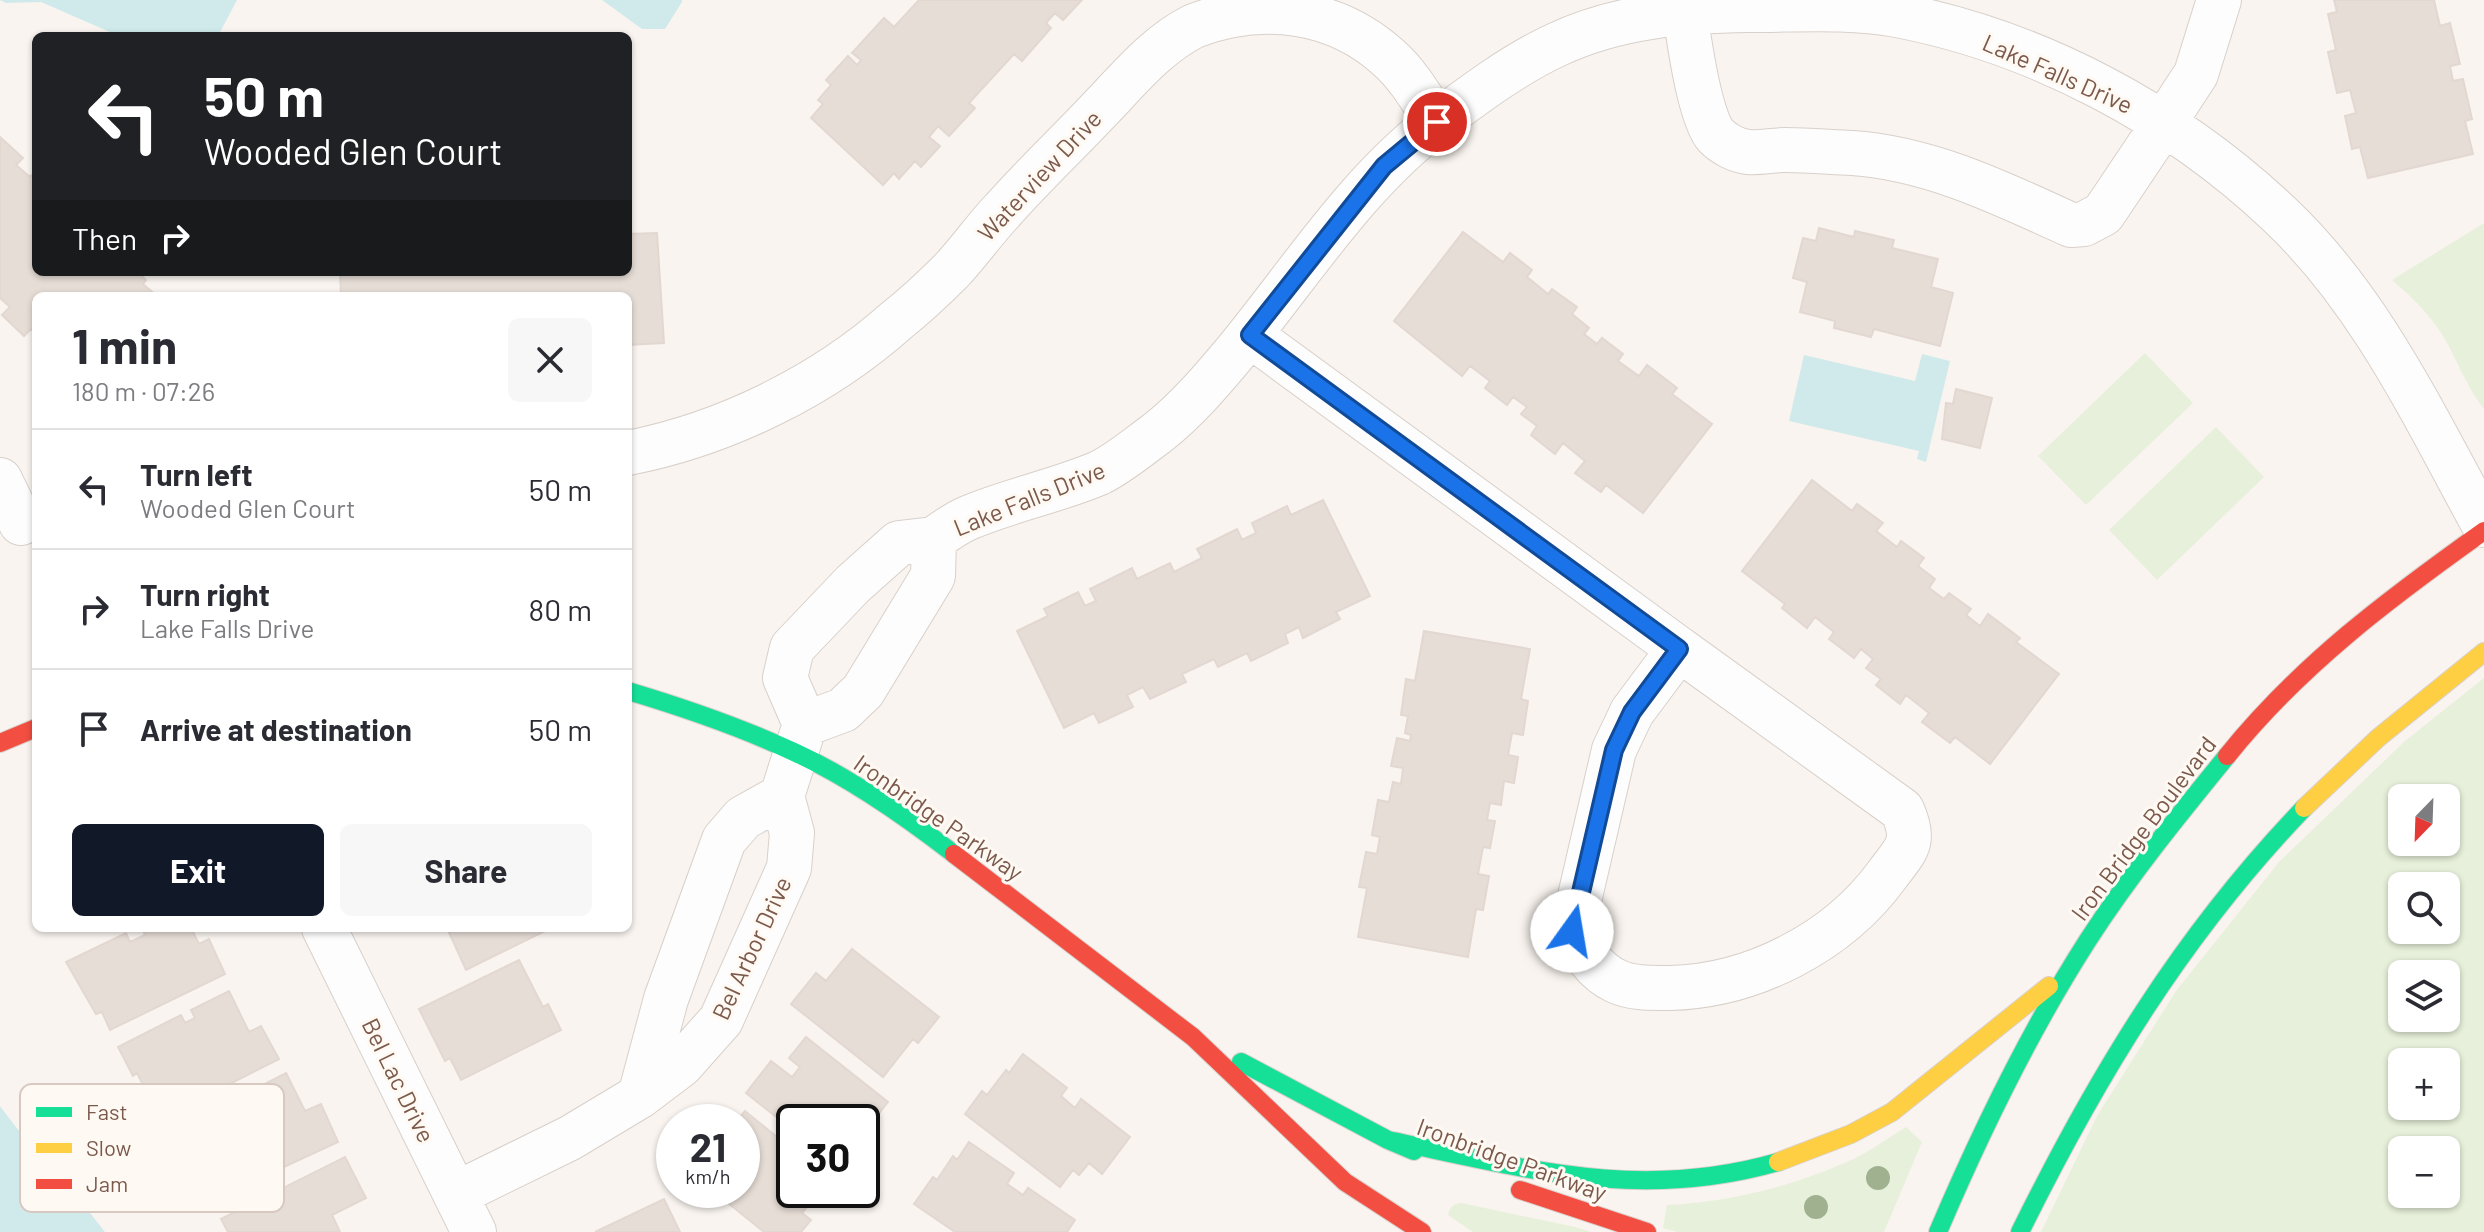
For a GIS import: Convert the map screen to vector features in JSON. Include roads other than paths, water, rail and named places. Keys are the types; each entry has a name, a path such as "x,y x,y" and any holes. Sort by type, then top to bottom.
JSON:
{"street":[{"path":"1686,6 1691,48 1708,124 1730,146 1747,152 1856,153 1926,166 1994,190 2071,225 2084,224 2103,214 2164,123 2196,74 2219,0"},
{"name":"Lake Falls Drive","path":"801,739 843,710 863,691 933,576 934,539 963,519 1103,472 1159,431 1210,383 1384,166 1437,122 1511,70 1558,44 1621,22 1686,6 1844,9 1896,15 1974,35 2043,61 2125,100 2164,123 2217,160 2281,215 2337,277 2377,331 2484,528"},
{"name":"Waterview Drive","path":"632,452 724,425 765,407 832,369 895,323 952,270 1002,210 1159,49 1194,26 1235,12 1277,8 1319,15 1350,29 1391,60 1437,122"},
{"path":"1250,335 1902,810 1910,827 1908,846 1877,889 1838,927 1793,955 1743,976 1691,987 1642,988 1615,980 1589,960 1572,931 1614,750 1632,712 1679,649"},
{"path":"0,480 19,524"},
{"name":"Iron Bridge Boulevard","path":"1938,1232 2012,1074 2069,969 2114,900 2171,824 2271,703 2304,671 2392,596 2484,528"},
{"path":"640,1096 666,999 724,840 743,818 782,796 801,739 785,678 792,648 853,584 899,543 934,539"},
{"path":"2020,1232 2075,1123 2144,1009 2223,900 2289,824 2358,756 2484,652"},
{"name":"Ironbridge Parkway","path":"632,692 801,739 863,790 922,829 1193,1037 1345,1182 1422,1232"},
{"path":"0,743 32,730"},
{"name":"Bel Arbor Drive","path":"465,1213 570,1138 640,1096 681,1065 721,1020 789,868 792,833 782,796"},
{"name":"Bel Lac Drive","path":"326,932 465,1213"},
{"path":"1388,1140 1574,1177 1632,1181 1708,1178 1771,1166 1831,1145 1889,1114 1965,1057 2069,969"},
{"name":"Ironbridge Parkway","path":"1193,1037 1388,1140 1461,1171 1647,1232"}],"water":[{"path":"0,0 237,0 220,32 110,32 41,2 6,3"},
{"path":"602,0 682,2 665,29 642,29"},
{"path":"1922,354 1950,361 1926,462 1917,459 1919,451 1789,421 1804,355 1915,381"},
{"path":"0,1106 20,1132 20,1212 89,1212 105,1232 0,1232"}]}
